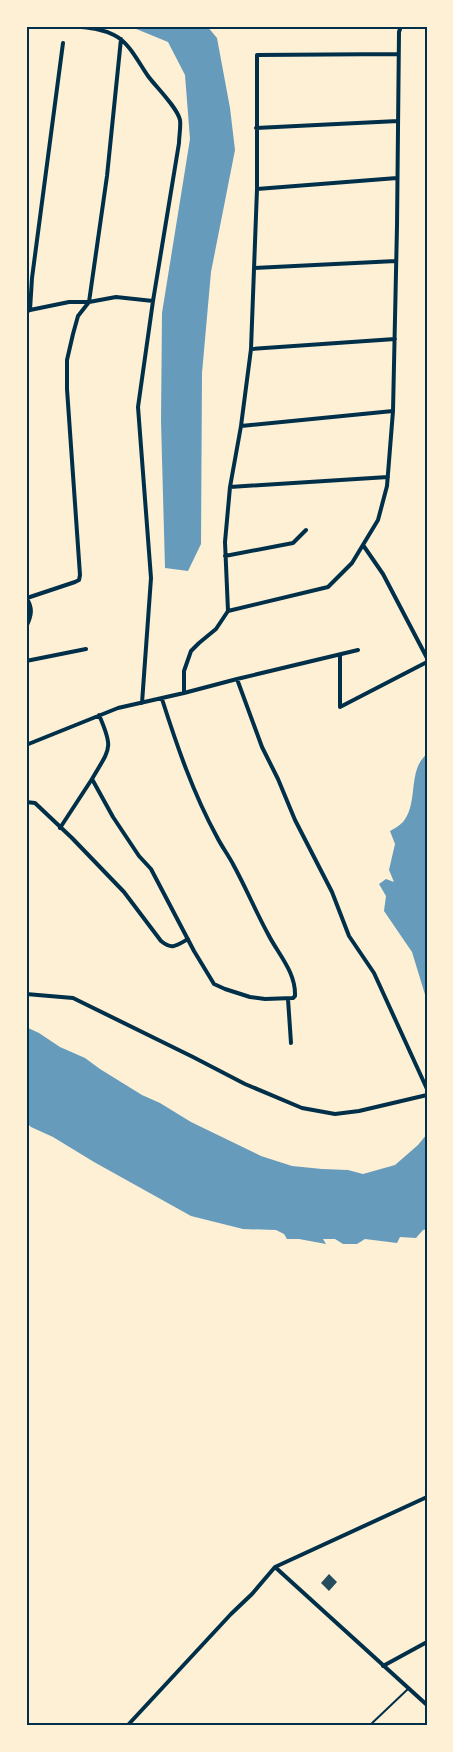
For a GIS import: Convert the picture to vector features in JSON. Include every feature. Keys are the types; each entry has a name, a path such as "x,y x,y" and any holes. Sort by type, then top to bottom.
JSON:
{"street":[{"path":"72,26 99,29 114,34 121,40 136,56 148,76 171,104 180,119 179,143 138,407 151,578 142,703"},
{"path":"228,611 328,587 352,563 378,520 387,486 393,411 400,26"},
{"path":"26,627 31,616 31,606 26,597 76,582 79,580 80,575 67,389 67,360 78,316 89,302 107,176 121,40"},
{"path":"63,43 28,311 69,302 89,302 116,297 153,301"},
{"path":"184,694 184,671 191,652 216,629 228,611 225,556 230,487 242,426 251,349 258,189 256,128 257,55 398,54"},
{"path":"256,128 398,122"},
{"path":"258,189 397,178"},
{"path":"254,268 396,261"},
{"path":"251,349 395,338"},
{"path":"242,426 393,411"},
{"path":"230,487 388,477"},
{"path":"225,556 293,543 306,530"},
{"path":"363,545 383,574 427,658"},
{"path":"26,661 86,649"},
{"path":"26,745 118,708 184,694 237,679 358,650"},
{"path":"340,654 340,707 427,662"},
{"path":"237,679 262,747 295,820 332,892 349,936 374,973 427,1089"},
{"path":"92,779 113,817 139,856 151,869 188,940 214,984 250,997 293,998 295,996 294,980 269,937 202,806 162,699"},
{"path":"60,828 109,749 107,733 99,715"},
{"path":"26,802 35,803 72,838 124,892 161,941 168,946 172,946 188,940"},
{"path":"26,994 73,998 245,1084 302,1108 335,1114 359,1112 427,1095"},
{"path":"288,998 291,1044"},
{"path":"127,1726 252,1594 275,1567 427,1497"},
{"path":"275,1567 427,1705"},
{"path":"384,1666 427,1642"}],"lane":[{"path":"368,1726 409,1688"}],"water":[{"path":"129,26 207,26 217,38 230,108 235,150 211,272 202,373 201,544 188,571 165,568 161,421 162,313 190,139 185,75 168,42"},
{"path":"427,754 427,1001 412,952 384,911 386,896 379,884 386,879 394,882 389,870 395,844 390,831 403,822 408,814 417,769"},
{"path":"26,1027 60,1047 85,1058 142,1095 160,1103 191,1122 261,1156 292,1166 348,1170 363,1174 395,1165 418,1145 427,1134 427,1229 423,1230 416,1238 400,1237 397,1243 365,1239 357,1244 343,1244 335,1239 323,1239 326,1244 299,1239 287,1239 284,1234 276,1230 243,1229 191,1216 53,1137 31,1127 26,1122"}],"building":[{"path":"329,1574 337,1582 329,1591 321,1583"}]}
